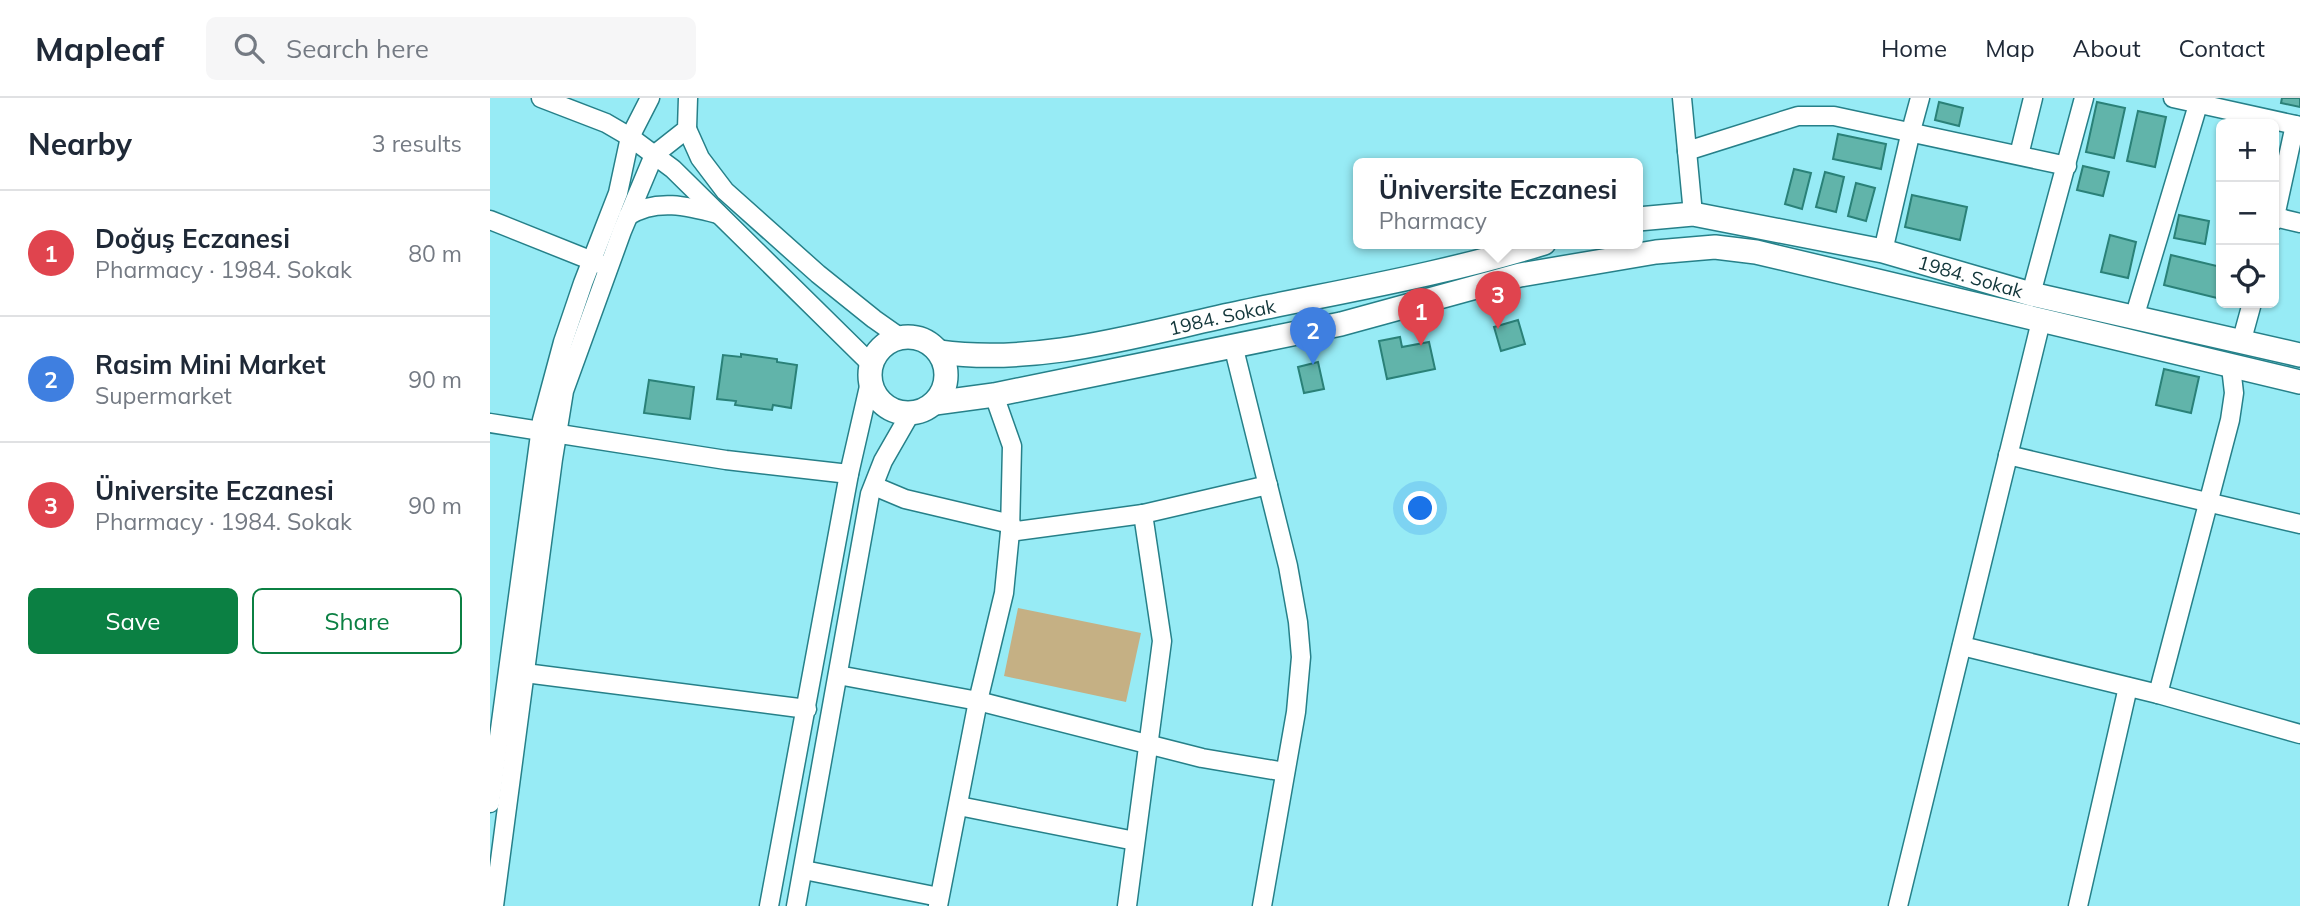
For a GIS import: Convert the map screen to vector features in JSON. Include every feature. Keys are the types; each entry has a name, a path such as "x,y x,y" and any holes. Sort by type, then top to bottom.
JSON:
{"main road":[{"name":"1984. Sokak","path":"1643,219 1693,214 1883,251 2031,294 2300,355"},
{"path":"1735,249 1740,223"},
{"path":"935,403 995,395 1341,324 1520,275 1656,252 1715,247 1756,252 2300,382"},
{"name":"1984. Sokak","path":"939,352 983,356 1098,346 1234,314 1486,261 1525,249"},
{"path":"915,337 924,340 939,352 947,378 935,403 928,409 910,414 892,411 884,406 878,399 871,373 881,348 888,342 915,337"}],"street":[{"path":"541,98 606,124 630,137 673,169 721,215 871,373 849,474 769,906"},
{"path":"549,431 547,397 563,342 618,193 630,137 650,98"},
{"path":"1682,98 1693,214"},
{"path":"1883,251 1920,98"},
{"path":"2019,155 2033,98"},
{"path":"2031,294 2084,98"},
{"path":"2173,98 2199,101 2297,125 2279,199"},
{"path":"684,100 687,130 700,158 725,191 818,274 901,338"},
{"path":"2134,318 2199,101"},
{"path":"1687,151 1796,107 2067,166"},
{"path":"490,803 508,674 549,431 628,216 654,155 687,130"},
{"path":"628,216 641,208 672,205 721,215"},
{"path":"490,220 609,268"},
{"path":"2279,220 2300,223"},
{"path":"2241,343 2251,308"},
{"path":"1898,906 2041,321"},
{"path":"1233,345 1288,566 1301,657 1296,712 1262,906"},
{"path":"2158,694 2233,404 2231,367"},
{"path":"804,870 938,902 978,701 1004,593 1010,528 1012,446 995,395"},
{"path":"796,906 874,486 890,448 910,414"},
{"path":"490,423 726,460 849,474"},
{"path":"2008,454 2300,524"},
{"path":"874,486 905,499 1010,528 1143,514 1268,485"},
{"path":"1127,906 1162,641 1143,514"},
{"path":"1962,646 2158,694 2300,734"},
{"path":"508,674 807,709"},
{"path":"494,906 508,674"},
{"path":"838,675 978,701 1202,758 1285,772"},
{"path":"2078,906 2129,687"},
{"path":"959,806 1135,841"}],"shaded area":[{"path":"1018,608 1141,633 1126,702 1004,676"}],"building":[{"path":"2282,98 2300,98 2300,107 2281,103"},
{"path":"1939,102 1963,108 1959,126 1935,120"},
{"path":"2097,102 2125,108 2114,158 2086,152"},
{"path":"2138,111 2166,117 2155,167 2127,161"},
{"path":"1838,134 1886,144 1881,169 1833,159"},
{"path":"2083,166 2109,172 2103,196 2077,190"},
{"path":"1794,169 1811,173 1802,209 1785,204"},
{"path":"1825,172 1844,177 1836,212 1816,207"},
{"path":"1856,183 1875,188 1866,221 1848,216"},
{"path":"1912,195 1967,207 1960,240 1905,227"},
{"path":"2179,215 2209,221 2205,244 2174,238"},
{"path":"2110,235 2136,242 2128,278 2101,272"},
{"path":"2171,255 2216,266 2216,298 2164,285"},
{"path":"1518,320 1525,344 1501,351 1494,327"},
{"path":"1400,337 1402,347 1429,342 1435,369 1387,379 1379,341"},
{"path":"741,354 797,365 791,408 773,405 772,410 735,405 736,401 717,399 723,355 741,357"},
{"path":"1318,362 1324,389 1304,393 1298,367"},
{"path":"2164,369 2199,377 2191,413 2156,405"},
{"path":"649,380 694,387 690,419 644,413"}],"place":[{"name":"Üniversite Eczanesi","path":"1498,329"},
{"name":"Doğuş Eczanesi","path":"1421,346"},
{"name":"Rasim Mini Market","path":"1313,365"}]}
